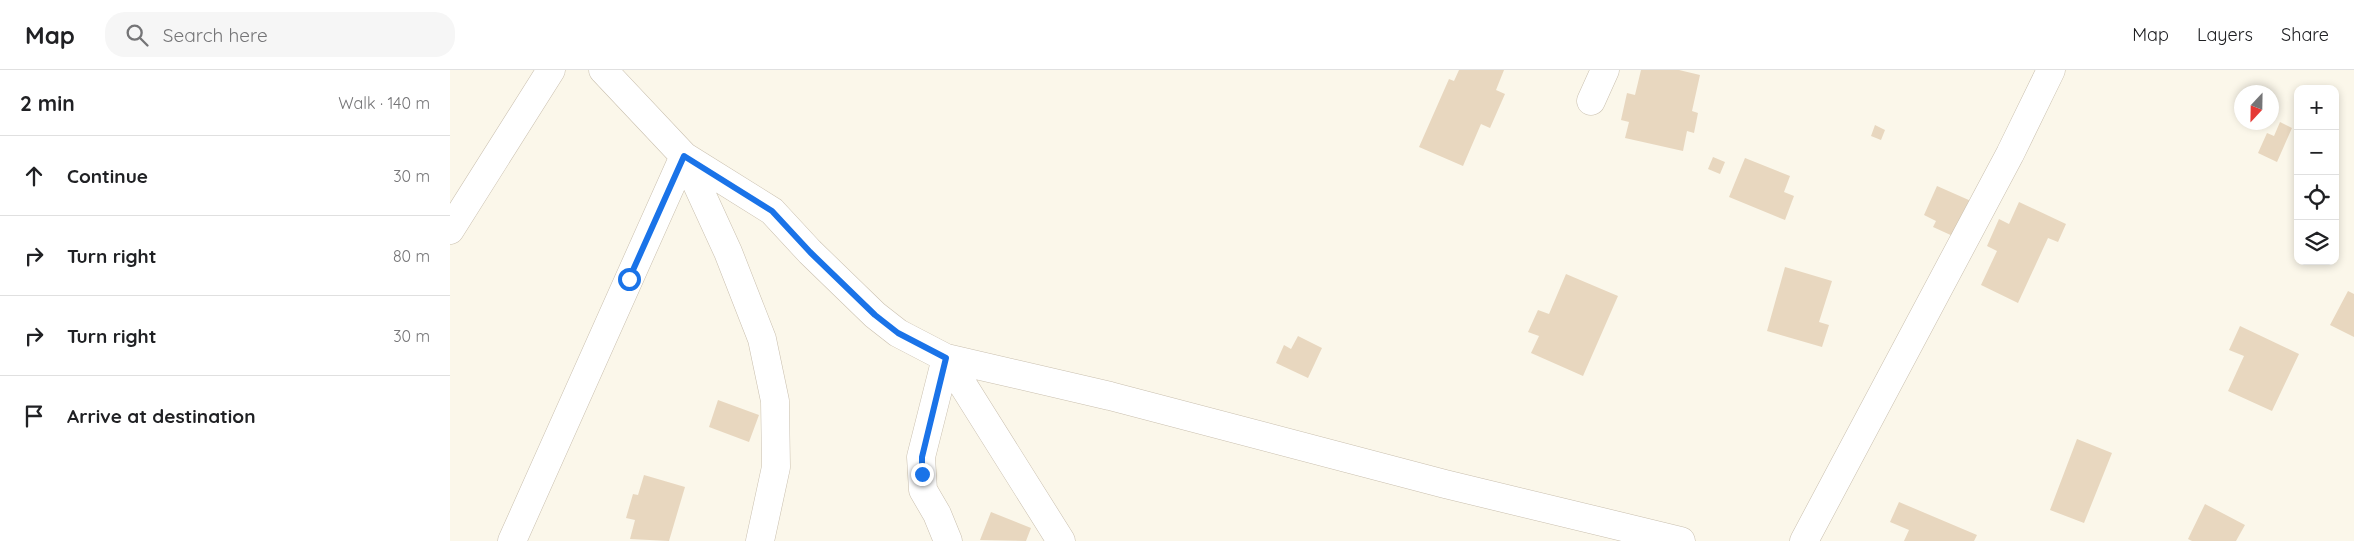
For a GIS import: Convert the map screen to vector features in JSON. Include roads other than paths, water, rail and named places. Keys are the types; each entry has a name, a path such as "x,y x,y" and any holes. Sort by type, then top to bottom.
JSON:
{"street":[{"path":"450,230 551,70"},
{"path":"603,70 684,156 772,211 810,252 875,315 898,333 946,358 1110,396 1445,484 1681,541"},
{"path":"1591,100 1605,70"},
{"path":"1804,541 2010,154 2051,70"},
{"path":"512,541 684,156"},
{"path":"684,156 728,252 762,339 775,401 776,467 760,541"},
{"path":"946,358 922,457 923,490 938,514 948,541"},
{"path":"946,358 1062,541"}]}
